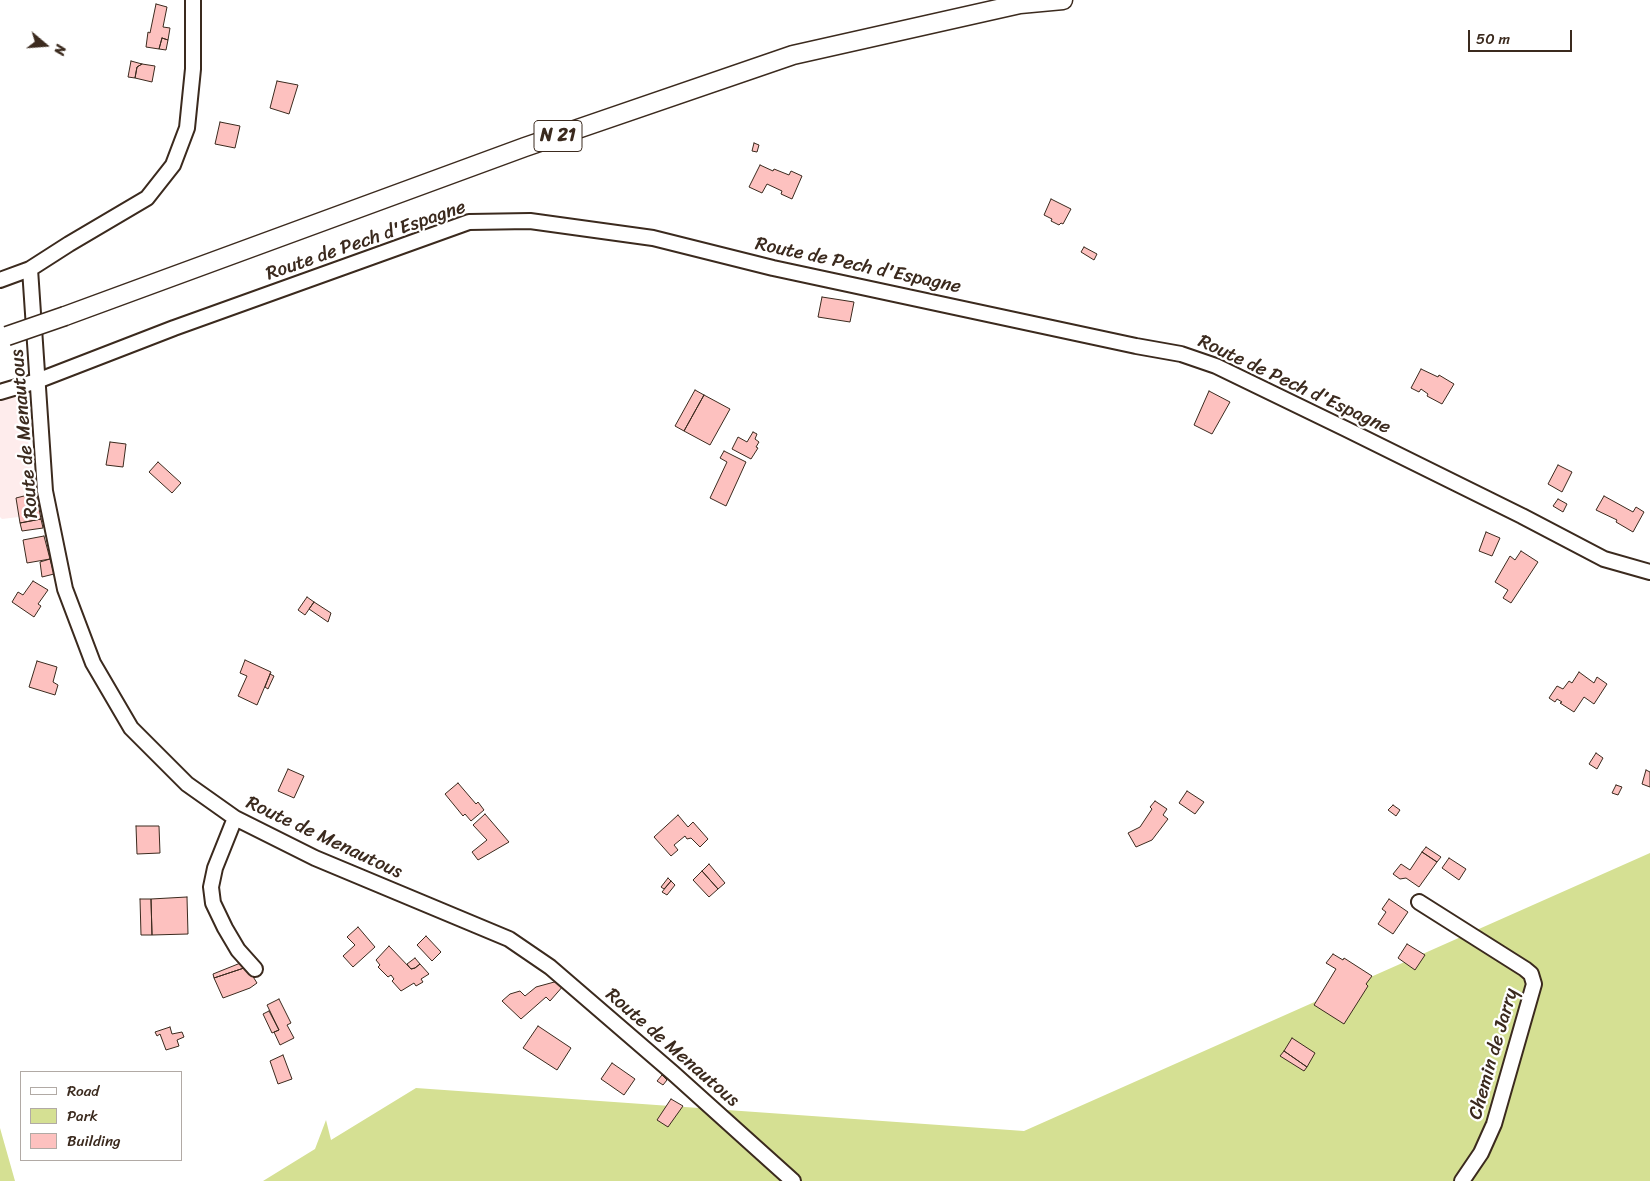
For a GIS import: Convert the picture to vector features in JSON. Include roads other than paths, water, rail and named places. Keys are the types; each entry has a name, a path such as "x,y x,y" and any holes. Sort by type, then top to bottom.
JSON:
{"main road":[{"name":"N 21","path":"3,338 525,147 793,55 1020,4 1063,0"}],"street":[{"path":"0,280 30,269 146,198 173,166 187,128 194,69 192,0"},
{"name":"Route de Pech d'Espagne","path":"0,392 37,381 174,328 469,222 530,220 654,238 783,270 1181,354 1216,366 1346,428 1604,559 1650,572"},
{"name":"Route de Menautous","path":"30,269 45,491 65,589 93,663 131,728 187,784 235,818 315,858 509,939 550,967 673,1073 793,1181"},
{"path":"235,818 215,868 211,887 213,903 238,950 255,969"},
{"name":"Chemin de Jarry","path":"1419,902 1525,969 1532,974 1534,984 1494,1124 1481,1153 1462,1181"}]}
